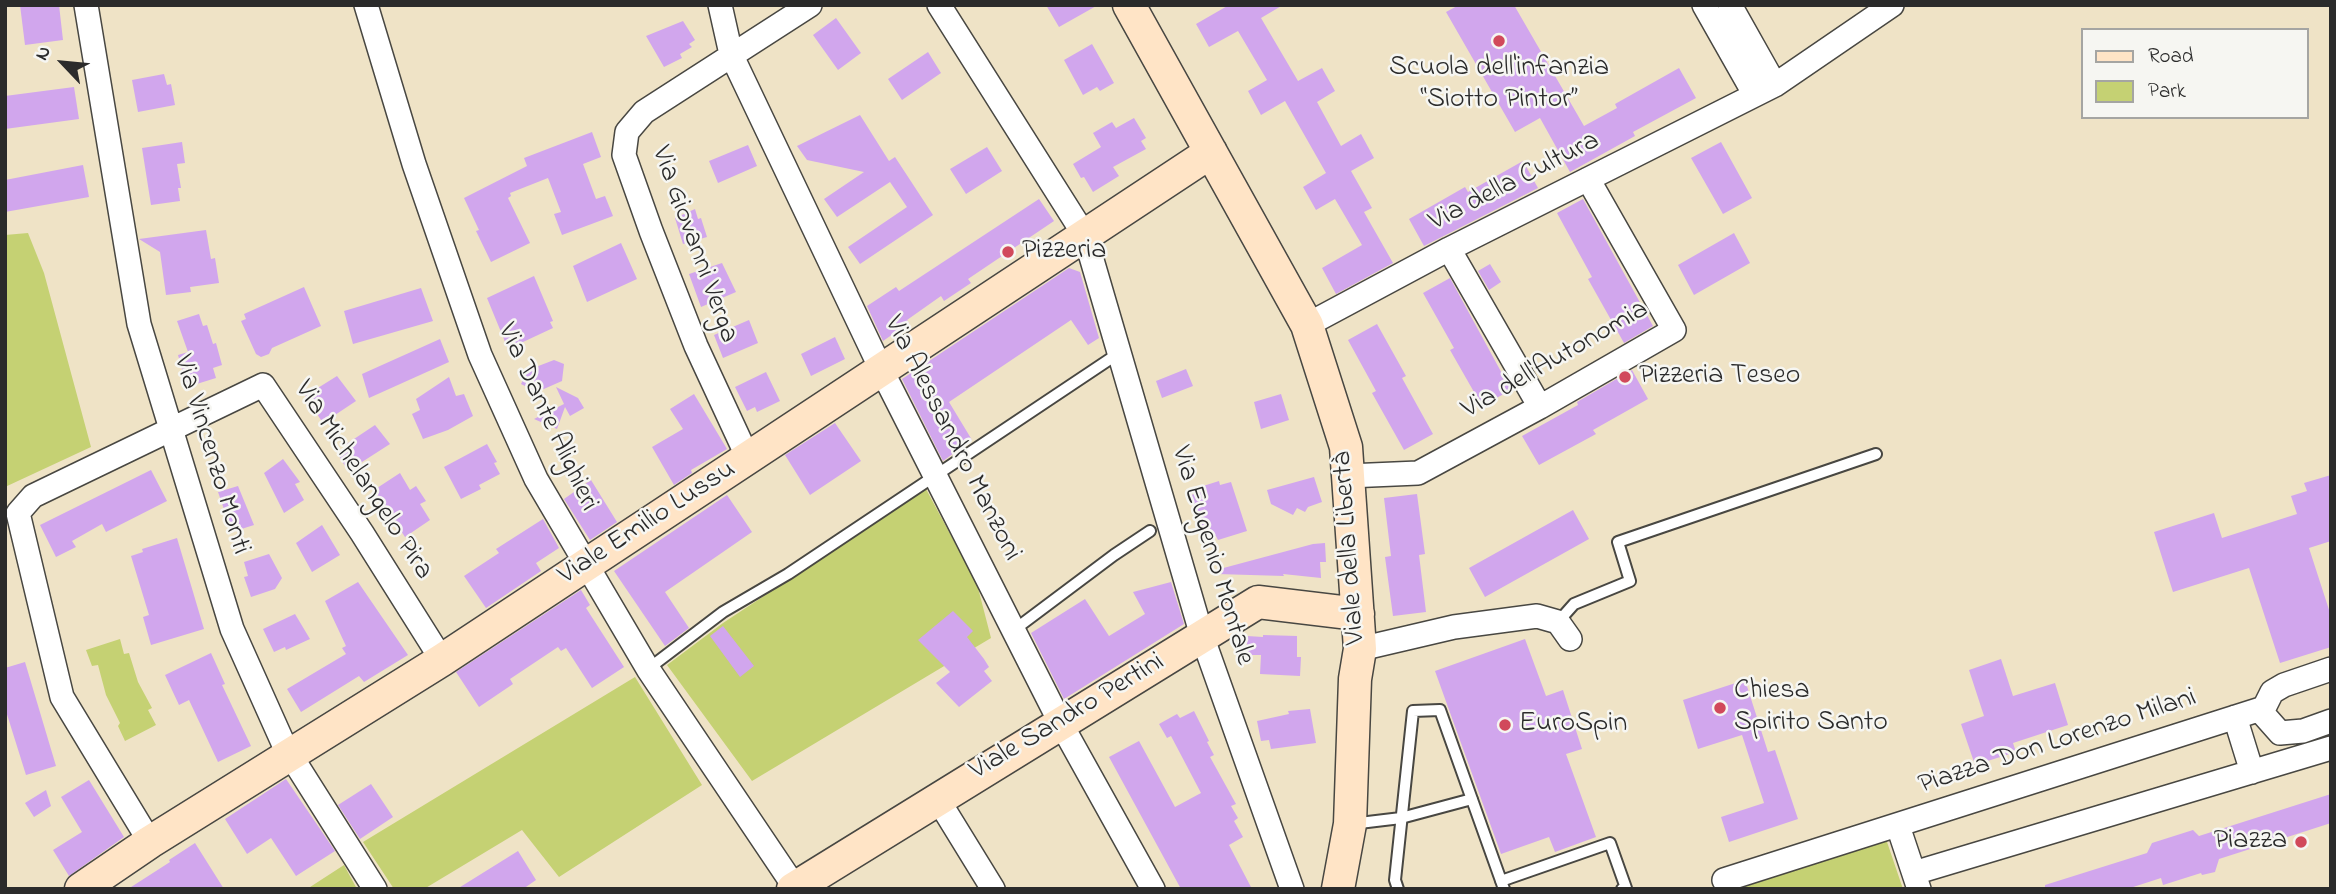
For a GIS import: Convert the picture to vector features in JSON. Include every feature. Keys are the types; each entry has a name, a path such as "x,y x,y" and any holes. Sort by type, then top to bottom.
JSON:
{"street":[{"name":"Via Vincenzo Monti","path":"86,5 139,324 232,629 290,755 374,889"},
{"name":"Via Dante Alighieri","path":"366,5 414,164 480,355 536,479 648,669 795,888"},
{"name":"Via Alessandro Manzoni","path":"720,5 731,54 881,369 1060,722 1153,889"},
{"name":"Via Giovanni Verga","path":"748,458 696,346 651,231 625,155 627,132 644,112 810,5"},
{"name":"Via Eugenio Montale","path":"940,5 1084,236 1202,636 1292,889"},
{"name":"Viale della Libertà","path":"1129,5 1307,326 1346,447 1360,649 1355,679 1350,824 1338,889"},
{"path":"1704,5 1765,90"},
{"path":"1730,5 1765,90"},
{"name":"Via della Cultura","path":"1307,326 1449,249 1765,90 1892,5"},
{"name":"Viale Emilio Lussu","path":"81,889 150,842 442,660 1211,152"},
{"name":"Via dell'Autonomia","path":"1348,476 1418,473 1674,330 1588,179"},
{"path":"1449,249 1540,407"},
{"name":"Via Michelangelo Pira","path":"172,429 263,385 362,533 442,660"},
{"path":"150,842 62,697 18,513 33,496 172,429"},
{"name":"Viale Sandro Pertini","path":"795,888 1258,602 1358,614"},
{"path":"1360,649 1454,627 1538,616 1564,631"},
{"name":"Piazza Don Lorenzo Milani","path":"1724,880 2264,708 2272,692 2284,685 2331,669"},
{"path":"2264,708 2264,715 2280,733 2303,731 2331,722"},
{"name":"Piazza Don Lorenzo Milani","path":"2235,717 2252,772"},
{"name":"Piazza Don Lorenzo Milani","path":"1898,826 1916,881 2331,748"},
{"path":"937,798 993,889"}],"lane":[{"path":"648,669 723,612 788,574 1119,353"},
{"path":"1564,631 1574,604 1630,581 1618,542 1876,454"},
{"path":"1014,630 1150,531"},
{"path":"1398,889 1395,880 1413,711 1440,710 1503,885 1610,843 1626,888 1622,889"},
{"path":"1350,824 1401,818 1472,799"}],"green space":[{"path":"28,233 44,273 91,447 5,487 5,235"},
{"path":"926,489 977,584 991,638 752,781 667,665 723,623"},
{"path":"120,639 124,654 129,653 138,682 152,708 148,710 156,725 125,741 118,726 120,723 106,695 98,665 92,666 86,650"},
{"path":"635,677 702,785 559,877 522,830 424,889 394,889 363,842"},
{"path":"1885,836 1903,889 1732,889"},
{"path":"344,865 357,889 307,889"}],"building":[{"path":"20,5 59,5 63,40 25,45"},
{"path":"1046,5 1098,5 1059,27"},
{"path":"1229,5 1283,5 1261,18 1298,81 1322,68 1335,91 1317,102 1341,146 1361,134 1374,158 1351,171 1372,208 1364,212 1393,263 1336,294 1322,268 1362,245 1335,199 1316,210 1303,187 1326,173 1285,101 1261,115 1248,91 1267,80 1238,31 1209,47 1196,24"},
{"path":"1459,5 1514,5 1584,126 1617,108 1615,104 1679,68 1696,98 1633,132 1635,136 1570,172 1540,118 1515,132 1446,12"},
{"path":"836,18 861,53 838,70 813,35"},
{"path":"683,21 695,40 689,44 692,47 680,54 682,58 664,67 646,36"},
{"path":"1092,44 1114,83 1100,91 1097,87 1083,95 1064,60"},
{"path":"928,52 941,73 902,100 888,79"},
{"path":"164,74 167,85 171,84 175,105 138,112 132,80"},
{"path":"74,87 79,119 5,129 5,96"},
{"path":"860,115 889,161 895,157 933,215 860,264 848,247 907,207 890,182 837,217 824,199 864,172 807,160 797,146"},
{"path":"1134,118 1146,138 1141,141 1146,149 1113,167 1119,176 1093,192 1073,164 1101,147 1093,133 1112,122 1116,128"},
{"path":"592,132 601,157 583,164 596,199 605,196 613,216 562,235 554,214 561,212 548,178 510,193 508,198 530,243 491,262 464,198 527,166 524,158"},
{"path":"182,142 185,163 177,164 180,201 151,205 142,148"},
{"path":"1721,142 1752,198 1723,214 1691,158"},
{"path":"748,145 757,166 718,183 709,161"},
{"path":"987,147 1002,171 966,194 950,169"},
{"path":"1523,161 1538,188 1424,246 1409,219 1465,187 1468,192"},
{"path":"83,165 89,197 5,212 5,180"},
{"path":"1039,199 1054,221 968,279 971,283 944,301 941,296 883,341 867,306 896,287 899,291"},
{"path":"1583,199 1653,326 1624,343 1588,279 1592,277 1557,213"},
{"path":"695,209 707,237 683,244 675,218"},
{"path":"206,230 219,283 190,287 191,292 166,295 160,252 139,239"},
{"path":"1734,233 1750,263 1694,295 1678,265"},
{"path":"621,243 637,279 587,302 573,266"},
{"path":"722,263 736,292 701,307 689,274"},
{"path":"1490,264 1501,282 1489,290 1478,271"},
{"path":"1069,268 1080,272 1099,338 1088,345 1071,320 949,402 972,440 943,461 902,379"},
{"path":"534,276 553,321 550,322 553,328 508,349 487,298"},
{"path":"1450,278 1511,390 1482,406 1450,350 1454,348 1423,293"},
{"path":"304,287 321,326 272,348 269,354 261,357 256,354 241,321 246,319 244,314"},
{"path":"421,288 433,321 353,344 344,311"},
{"path":"199,314 203,326 207,325 213,344 216,343 222,365 213,368 216,378 187,387 178,355 188,352 177,321"},
{"path":"749,320 758,343 723,358 714,335"},
{"path":"1377,324 1406,376 1402,378 1433,434 1404,450 1372,393 1376,391 1348,340"},
{"path":"835,337 845,359 811,376 801,354"},
{"path":"440,339 449,362 369,398 362,374"},
{"path":"554,360 564,364 562,381 537,392 521,384 528,370"},
{"path":"1186,369 1193,386 1162,398 1156,381"},
{"path":"1632,370 1648,399 1593,430 1596,434 1539,465 1522,436 1578,405 1577,402"},
{"path":"766,372 780,401 757,412 755,407 747,411 735,387"},
{"path":"337,376 356,401 323,423 305,396"},
{"path":"449,377 456,396 464,394 473,416 448,430 423,439 412,414 420,410 416,399"},
{"path":"556,387 578,398 584,408 570,416 565,407 557,429 534,419 564,404"},
{"path":"694,394 727,449 691,470 692,473 674,485 652,447 683,429 670,409"},
{"path":"1281,394 1289,420 1261,429 1254,402"},
{"path":"835,423 861,461 810,495 785,455"},
{"path":"375,425 390,444 348,471 337,453"},
{"path":"487,444 500,474 479,485 481,489 461,499 444,467"},
{"path":"283,459 300,482 295,484 304,500 284,513 264,473"},
{"path":"151,470 167,501 106,532 102,524 72,541 76,547 56,557 40,525"},
{"path":"400,473 410,490 416,486 426,501 420,504 430,520 405,537 374,490"},
{"path":"2331,475 2331,541 2309,548 2331,616 2331,647 2280,663 2249,568 2173,592 2154,532 2214,513 2222,538 2297,514 2291,496 2307,491 2304,483"},
{"path":"1314,477 1322,502 1308,507 1305,512 1297,508 1293,515 1271,504 1267,490"},
{"path":"591,480 617,522 590,540 564,499"},
{"path":"1219,481 1220,485 1231,482 1247,531 1218,540 1216,536 1207,539 1191,495 1201,492 1200,487"},
{"path":"238,486 254,525 232,532 218,492"},
{"path":"1417,494 1425,554 1419,555 1426,612 1393,616 1385,557 1391,556 1384,498"},
{"path":"727,495 752,532 665,592 689,628 665,646 614,571"},
{"path":"1573,510 1589,539 1485,597 1469,568"},
{"path":"543,519 559,548 536,563 541,571 486,608 464,576 499,553 496,549"},
{"path":"322,525 340,555 312,572 296,543"},
{"path":"177,538 204,629 151,645 143,617 149,615 131,556 143,552 142,549"},
{"path":"1325,543 1326,562 1320,562 1321,578 1283,574 1284,576 1217,574 1216,570"},
{"path":"269,554 282,578 275,589 251,597 244,577 248,576 244,562"},
{"path":"358,582 408,655 364,682 359,676 301,712 287,689 346,654 342,648 346,646 325,601"},
{"path":"1171,582 1184,624 1064,699 1031,633 1085,599 1109,636 1145,614 1133,592"},
{"path":"581,590 590,605 586,608 624,667 592,688 566,648 561,651 558,647 510,679 513,684 479,707 456,672"},
{"path":"953,611 973,631 967,637 989,667 984,671 992,681 959,707 936,683 950,672 918,640"},
{"path":"295,614 310,639 286,650 285,647 274,652 263,629"},
{"path":"723,626 754,666 740,677 710,636"},
{"path":"1247,636 1297,636 1297,657 1301,657 1300,676 1260,674 1261,655 1247,655"},
{"name":"EuroSpin","path":"1525,639 1546,696 1563,690 1582,749 1566,754 1596,837 1555,852 1549,837 1501,854 1435,671"},
{"path":"211,653 225,684 222,685 251,746 218,762 189,700 179,705 165,675"},
{"path":"2001,659 2013,696 2055,683 2068,725 2013,743 2016,752 1975,765 1961,724 1984,716 1969,670"},
{"path":"25,662 56,766 26,775 5,708 5,668"},
{"path":"1745,680 1768,752 1775,750 1798,819 1729,842 1721,817 1764,803 1742,735 1698,749 1683,700"},
{"path":"1310,709 1316,743 1271,749 1269,740 1261,741 1257,721 1289,714 1288,711"},
{"path":"1194,711 1214,755 1210,757 1236,804 1231,806 1238,818 1234,821 1243,837 1229,845 1252,889 1181,889 1109,757 1139,741 1175,807 1201,793 1171,736 1167,738 1159,724 1177,714 1180,718"},
{"path":"286,779 335,851 296,876 271,838 247,854 225,819"},
{"path":"89,780 124,837 69,876 53,850 82,832 61,797"},
{"path":"371,784 393,817 360,839 338,805"},
{"path":"46,790 51,806 34,817 25,803"},
{"path":"2331,794 2331,823 2219,859 2215,872 2201,873 2163,885 2161,878 2127,889 2045,889 2045,885 2147,853 2152,843 2193,830 2199,836"},
{"path":"195,843 224,889 128,889 170,862 169,860"},
{"path":"518,851 536,880 523,889 457,889"}],"place":[{"name":"Scuola dell'infanzia “Siotto Pintor”","path":"1499,41"},
{"name":"Pizzeria","path":"1008,252"},
{"name":"Pizzeria Teseo","path":"1625,377"},
{"name":"Chiesa Spirito Santo","path":"1720,708"},
{"name":"EuroSpin","path":"1505,725"},
{"name":"Piazza","path":"2301,842"}]}
